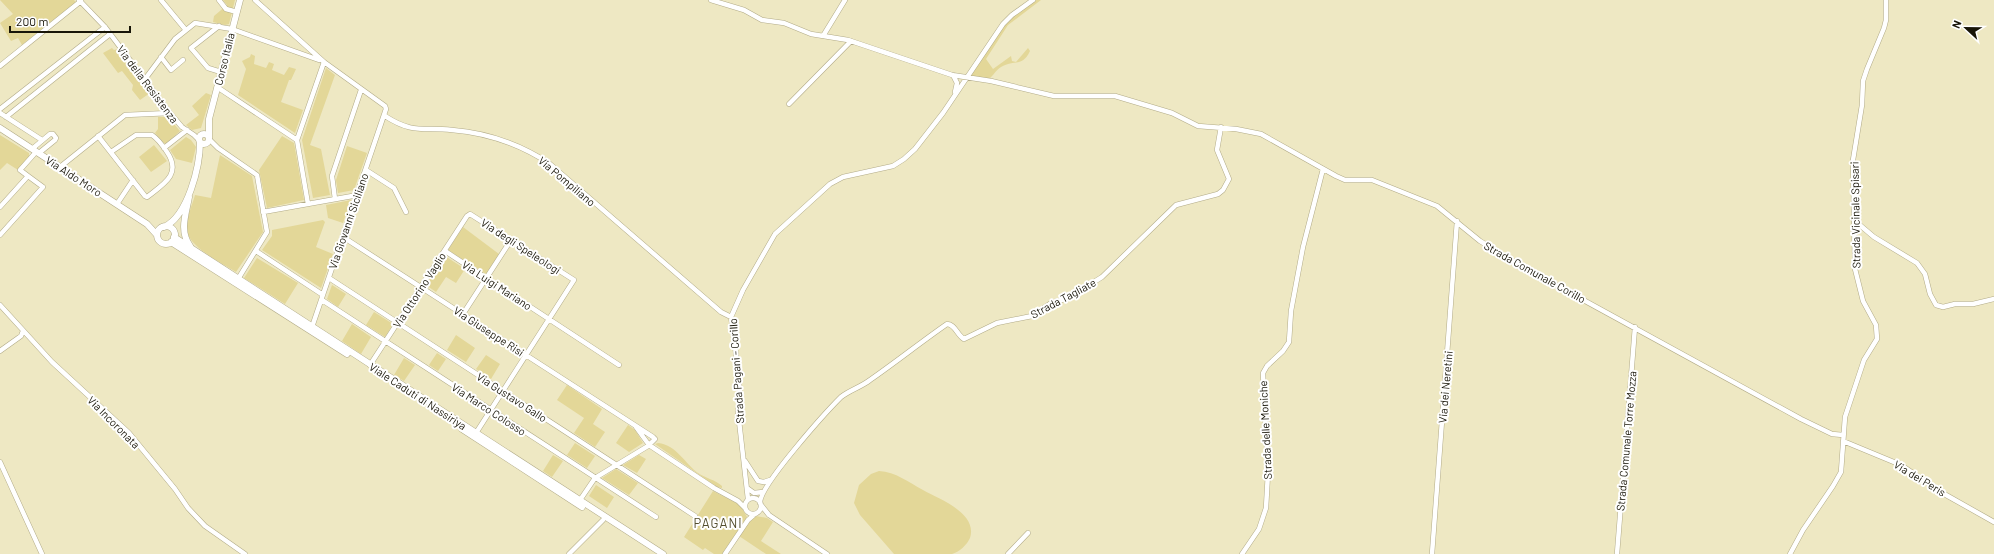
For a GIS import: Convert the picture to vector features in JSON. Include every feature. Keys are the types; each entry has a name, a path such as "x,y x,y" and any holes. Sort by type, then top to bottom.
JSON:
{"main road":[{"name":"Corso Italia","path":"194,250 184,235 184,225 203,139 210,119 240,0"},
{"name":"Via Aldo Moro","path":"0,128 147,224 157,235"},
{"name":"Corso Italia","path":"163,228 174,220 190,194"},
{"path":"173,237 174,220"},
{"name":"Via Aldo Moro","path":"147,224 163,228"},
{"path":"163,228 170,228 173,237 163,244 159,241 157,235 163,228"},
{"name":"Viale Caduti di Nassiriya","path":"173,237 662,554"},
{"name":"Viale Caduti di Nassiriya","path":"173,237 655,554"}],"street":[{"path":"162,0 185,29"},
{"path":"219,0 226,9 237,12"},
{"path":"255,0 324,62 385,106 385,116"},
{"name":"Strada Comunale Corillo","path":"711,0 744,10 762,20 784,22 802,31 851,41 952,75 991,81 1054,96 1103,95 1121,97 1172,113 1198,126 1221,127 1261,134 1345,180 1372,180 1437,206 1488,246 1801,419 1832,434 1843,435"},
{"path":"823,36 845,0"},
{"name":"Strada Pagani - Corillo","path":"745,508 748,500 738,412 740,394 738,369 731,317 743,290 775,234 838,179 899,164 915,149 967,78 1006,21 1033,0"},
{"name":"Strada Vicinale Spisari","path":"1790,554 1803,530 1841,472 1845,417 1864,360 1875,344 1877,333 1876,325 1863,301 1855,269 1853,160 1861,117 1863,82 1884,28 1886,20 1886,0"},
{"path":"0,66 80,1"},
{"name":"Via della Resistenza","path":"80,1 105,27 170,114 187,130 218,148 256,174 267,233 238,279"},
{"path":"145,79 175,39 185,29 195,23 232,29 324,62"},
{"path":"219,26 191,48 208,68 221,72"},
{"path":"0,109 105,27"},
{"path":"6,117 110,34"},
{"path":"789,104 851,41"},
{"path":"161,57 171,70 183,60"},
{"path":"61,60 68,68"},
{"path":"308,204 297,140 324,62"},
{"path":"952,75 957,83 952,99"},
{"path":"28,87 34,95"},
{"path":"217,87 297,140"},
{"path":"335,199 332,176 361,90"},
{"path":"0,113 42,140"},
{"path":"60,167 128,114 170,114"},
{"name":"Via Giovanni Siciliano","path":"312,327 385,116"},
{"name":"Via Pompiliano","path":"385,116 402,126 409,128 452,130 487,135 515,144 536,155 550,164 721,312 731,317"},
{"name":"Strada Tagliate","path":"760,504 763,492 770,480 804,438 842,397 865,384 947,324 952,326 960,337 964,339 997,323 1032,316 1051,302 1068,298 1102,277 1176,205 1218,194 1229,179 1217,150 1221,127"},
{"name":"Via della Resistenza","path":"164,148 187,130"},
{"path":"0,235 43,187 20,170 36,151 42,140 50,134 56,138 36,151"},
{"path":"98,136 145,196 147,197 166,182 171,174 173,161 154,136 139,135 131,138 112,152"},
{"name":"Strada delle Moniche","path":"1242,554 1261,525 1266,508 1268,473 1263,373 1267,366 1283,351 1289,342 1291,311 1303,247 1323,169"},
{"path":"366,170 394,188 406,212"},
{"path":"0,207 28,176"},
{"path":"117,204 133,180"},
{"path":"263,212 358,195"},
{"name":"Via degli Speleologi","path":"467,216 473,215 574,280 549,319"},
{"name":"Via Ottorino Vaglio","path":"370,365 467,216"},
{"name":"Via dei Neretini","path":"1432,554 1457,221"},
{"path":"1855,221 1874,237 1917,263 1925,274 1930,294 1936,306 1943,307 1953,304 1974,304 1994,298"},
{"name":"Via Giuseppe Risi","path":"343,237 635,426 650,433 655,439 649,445"},
{"path":"464,314 511,240"},
{"name":"Via Marco Colosso","path":"256,251 386,342 656,517"},
{"name":"Via Luigi Mariano","path":"444,251 619,365"},
{"name":"Via Gustavo Gallo","path":"329,278 695,516"},
{"name":"Via Incoronata","path":"0,305 52,362 129,433 175,489 188,508 205,526 245,554"},
{"path":"476,433 549,319"},
{"name":"Strada Comunale Torre Mozza","path":"1617,554 1635,327"},
{"path":"0,351 21,336 23,331"},
{"name":"Via Giuseppe Risi","path":"635,426 649,445 714,488 735,499 745,508"},
{"name":"Via dei Peris","path":"1843,441 1901,465 1946,495 1994,522"},
{"path":"580,500 595,478 649,445"},
{"path":"744,460 758,481 764,482 770,480"},
{"path":"0,462 42,554"},
{"path":"747,488 754,493 763,492"},
{"path":"747,488 750,494 772,517 827,554"},
{"path":"748,500 755,498"},
{"name":"Via Giuseppe Risi","path":"735,499 748,500"},
{"path":"725,554 748,520 756,513 760,504"},
{"path":"745,508 749,513 748,520"},
{"path":"749,513 772,517"},
{"path":"569,554 603,520"},
{"path":"1008,554 1028,533"}],"shaded area":[{"path":"0,0 74,0 76,2 22,45 18,38 11,41 0,23 13,14"},
{"path":"223,0 235,0 229,24 225,25 213,22 214,16 227,5"},
{"path":"1035,0 1041,0 1008,25 986,59 993,69 1011,56 1012,61 1016,62 1028,48 1030,51 1024,60 1001,67 989,79 971,76 970,74 1007,21"},
{"path":"112,48 114,50 117,49 150,93 140,100 132,90 133,85 122,71 118,73 103,53"},
{"path":"251,54 255,56 254,64 266,68 269,62 274,64 272,70 284,75 289,67 296,69 291,80 289,80 281,102 303,110 295,133 238,95 246,69 242,61 250,57"},
{"path":"326,68 335,75 310,145 321,149 330,195 313,198 302,140"},
{"path":"206,93 211,95 201,128 192,130 186,125 199,115 192,106"},
{"path":"158,117 168,117 180,131 166,144 155,133 158,129"},
{"path":"0,135 29,153 29,158 18,170 7,163 0,170"},
{"path":"282,136 294,143 304,200 267,208 259,170"},
{"path":"186,137 191,140 196,147 192,163 176,159 170,150"},
{"path":"154,145 167,161 151,172 139,157"},
{"path":"347,146 367,153 354,190 338,193 336,180"},
{"path":"220,155 252,176 263,232 236,272 195,245 188,234 187,229 190,209 195,195 211,198"},
{"path":"351,200 343,223 328,218 326,205"},
{"path":"323,220 325,222 316,247 333,254 321,288 262,250 272,236 272,230"},
{"path":"463,227 499,254 486,274 448,250"},
{"path":"445,256 465,269 456,283 446,277 436,292 426,285"},
{"path":"257,258 298,283 285,304 244,278"},
{"path":"332,285 346,294 338,307 327,299"},
{"path":"374,312 393,324 385,337 366,325"},
{"path":"352,324 371,337 361,354 342,341"},
{"path":"456,335 475,348 466,362 447,350"},
{"path":"437,353 446,359 438,371 429,365"},
{"path":"486,355 500,364 491,379 476,369"},
{"path":"404,358 415,365 404,381 394,375"},
{"path":"567,385 602,409 593,424 605,432 595,447 574,433 584,418 557,400"},
{"path":"628,425 635,430 643,443 629,452 616,443"},
{"path":"575,443 595,456 587,468 567,455"},
{"path":"655,444 665,444 676,451 693,469 717,482 722,486 722,488 717,487"},
{"path":"553,455 563,461 552,477 543,471"},
{"path":"639,455 646,459 637,473 623,465"},
{"path":"616,469 638,483 629,495 602,478"},
{"path":"879,471 891,473 902,478 956,508 963,514 971,529 970,538 965,546 952,554 894,554 860,515 854,503 859,485 871,474"},
{"path":"596,485 614,497 607,508 589,496"},
{"path":"713,491 740,505 747,517 722,554 714,554 705,548 703,550 684,537"},
{"path":"756,516 767,518 773,522 761,541 781,554 766,554 739,536 751,519"}],"district":[{"name":"PAGANI","path":"718,523"}]}
